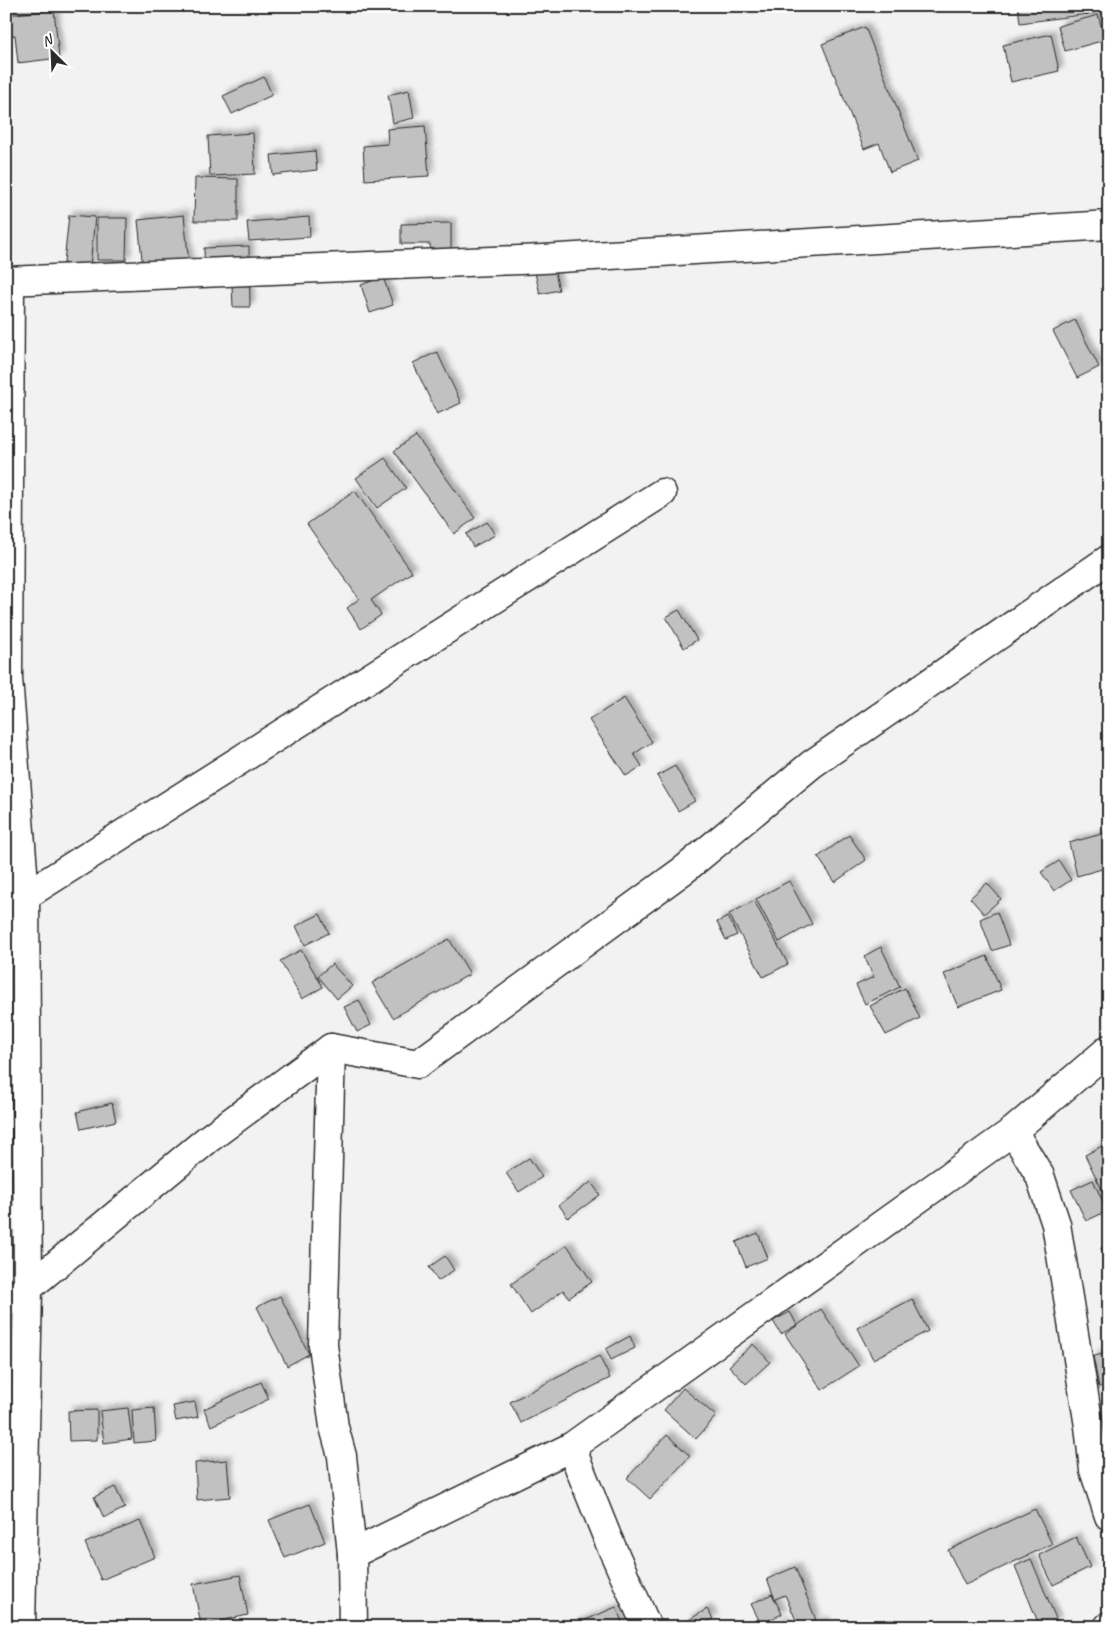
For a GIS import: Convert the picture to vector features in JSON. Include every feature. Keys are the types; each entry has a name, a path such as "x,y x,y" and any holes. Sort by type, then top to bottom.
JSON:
{"street":[{"path":"21,1627 17,1295 25,896 7,678 8,281 543,259 1109,224"},
{"path":"25,896 662,493"},
{"path":"17,1295 208,1139 331,1048 418,1064 685,870 812,764 1109,559"},
{"path":"331,1048 323,1345 334,1427 342,1456 352,1554 353,1627"},
{"path":"352,1554 571,1447 1013,1131 1109,1049"},
{"path":"1013,1131 1040,1176 1056,1224 1089,1426 1094,1470 1109,1516"},
{"path":"571,1447 647,1627"}],"building":[{"path":"1018,6 1096,6 1097,13 1020,23"},
{"path":"54,10 59,58 18,63 15,35 6,37 6,15"},
{"path":"1098,15 1105,40 1065,51 1058,26"},
{"path":"865,27 918,161 890,172 879,143 864,149 822,44"},
{"path":"1051,34 1059,71 1011,82 1003,45"},
{"path":"264,77 272,95 232,114 223,96"},
{"path":"409,90 414,118 393,123 388,95"},
{"path":"425,126 429,176 365,180 363,146 388,144 387,129"},
{"path":"253,133 255,174 210,176 208,136"},
{"path":"315,151 317,170 273,175 271,155"},
{"path":"195,178 238,179 238,221 194,221"},
{"path":"69,215 95,217 88,285 62,282"},
{"path":"184,215 190,274 144,279 138,220"},
{"path":"309,217 310,237 249,241 247,222"},
{"path":"97,218 127,218 126,260 97,260"},
{"path":"451,223 451,253 431,252 430,244 401,244 401,224"},
{"path":"249,246 250,307 233,307 232,286 205,286 204,248"},
{"path":"554,268 559,290 540,294 535,273"},
{"path":"383,277 393,305 370,313 361,285"},
{"path":"1075,320 1099,367 1077,378 1053,331"},
{"path":"437,352 461,403 437,414 413,363"},
{"path":"1109,383 1109,405 1101,386"},
{"path":"416,436 475,518 454,534 394,451"},
{"path":"385,458 406,488 377,508 356,478"},
{"path":"355,491 412,572 371,600 381,615 361,629 347,608 359,599 307,524"},
{"path":"487,522 495,535 473,547 466,534"},
{"path":"679,610 697,640 684,648 666,617"},
{"path":"624,698 652,742 634,754 642,766 626,776 589,720"},
{"path":"675,766 695,801 678,811 657,776"},
{"path":"1109,832 1109,867 1077,876 1069,843"},
{"path":"849,835 866,860 835,882 818,857"},
{"path":"1059,861 1071,880 1054,891 1041,872"},
{"path":"789,881 812,924 779,942 756,899"},
{"path":"987,883 1001,899 984,914 970,898"},
{"path":"754,901 788,964 763,977 729,914"},
{"path":"997,912 1009,945 992,951 980,919"},
{"path":"320,914 329,933 305,945 296,926"},
{"path":"728,917 737,935 726,940 717,922"},
{"path":"449,939 470,974 393,1018 372,983"},
{"path":"881,947 900,987 865,1004 856,985 874,977 864,956"},
{"path":"301,950 323,987 302,999 280,961"},
{"path":"987,956 1001,990 958,1007 944,974"},
{"path":"332,964 352,986 337,999 318,976"},
{"path":"905,988 920,1018 886,1035 870,1006"},
{"path":"359,1000 371,1025 357,1032 344,1007"},
{"path":"112,1103 116,1121 81,1129 77,1112"},
{"path":"1104,1145 1109,1154 1109,1204 1085,1155"},
{"path":"529,1158 542,1177 519,1192 506,1173"},
{"path":"1093,1180 1107,1211 1086,1221 1071,1190"},
{"path":"591,1182 600,1195 568,1218 559,1205"},
{"path":"758,1233 768,1258 746,1267 736,1242"},
{"path":"567,1245 592,1282 569,1298 563,1290 531,1314 511,1284"},
{"path":"1109,1245 1109,1266 1101,1248"},
{"path":"445,1256 454,1270 438,1281 429,1267"},
{"path":"280,1296 309,1354 287,1366 257,1307"},
{"path":"912,1299 928,1331 873,1359 857,1328"},
{"path":"821,1309 859,1366 822,1390 785,1334"},
{"path":"790,1312 797,1325 781,1334 773,1321"},
{"path":"630,1336 635,1348 611,1360 606,1349"},
{"path":"753,1344 770,1362 746,1384 729,1366"},
{"path":"1109,1353 1109,1385 1099,1387 1093,1356"},
{"path":"599,1356 610,1378 521,1423 510,1402"},
{"path":"261,1382 269,1399 211,1426 204,1409"},
{"path":"683,1388 716,1416 696,1439 664,1410"},
{"path":"195,1402 198,1417 176,1421 173,1406"},
{"path":"128,1408 132,1439 104,1443 100,1411"},
{"path":"154,1408 156,1441 134,1443 132,1410"},
{"path":"97,1410 97,1440 69,1441 68,1411"},
{"path":"667,1435 690,1456 650,1499 627,1478"},
{"path":"227,1460 230,1497 197,1500 195,1463"},
{"path":"115,1487 125,1508 104,1518 94,1497"},
{"path":"310,1504 325,1542 285,1558 269,1520"},
{"path":"1035,1509 1052,1544 965,1585 948,1550"},
{"path":"140,1521 155,1557 101,1580 85,1543"},
{"path":"1076,1537 1090,1567 1053,1585 1039,1555"},
{"path":"1031,1559 1057,1621 1043,1627 1040,1627 1015,1566"},
{"path":"795,1567 816,1620 799,1627 785,1595 775,1599 767,1579"},
{"path":"240,1575 248,1615 201,1625 193,1584"},
{"path":"772,1594 782,1614 761,1624 751,1604"},
{"path":"616,1607 624,1627 569,1627"},
{"path":"707,1609 713,1619 700,1627 690,1627 687,1621"},
{"path":"784,1620 787,1627 772,1627"},
{"path":"824,1621 826,1627 810,1627"}]}
